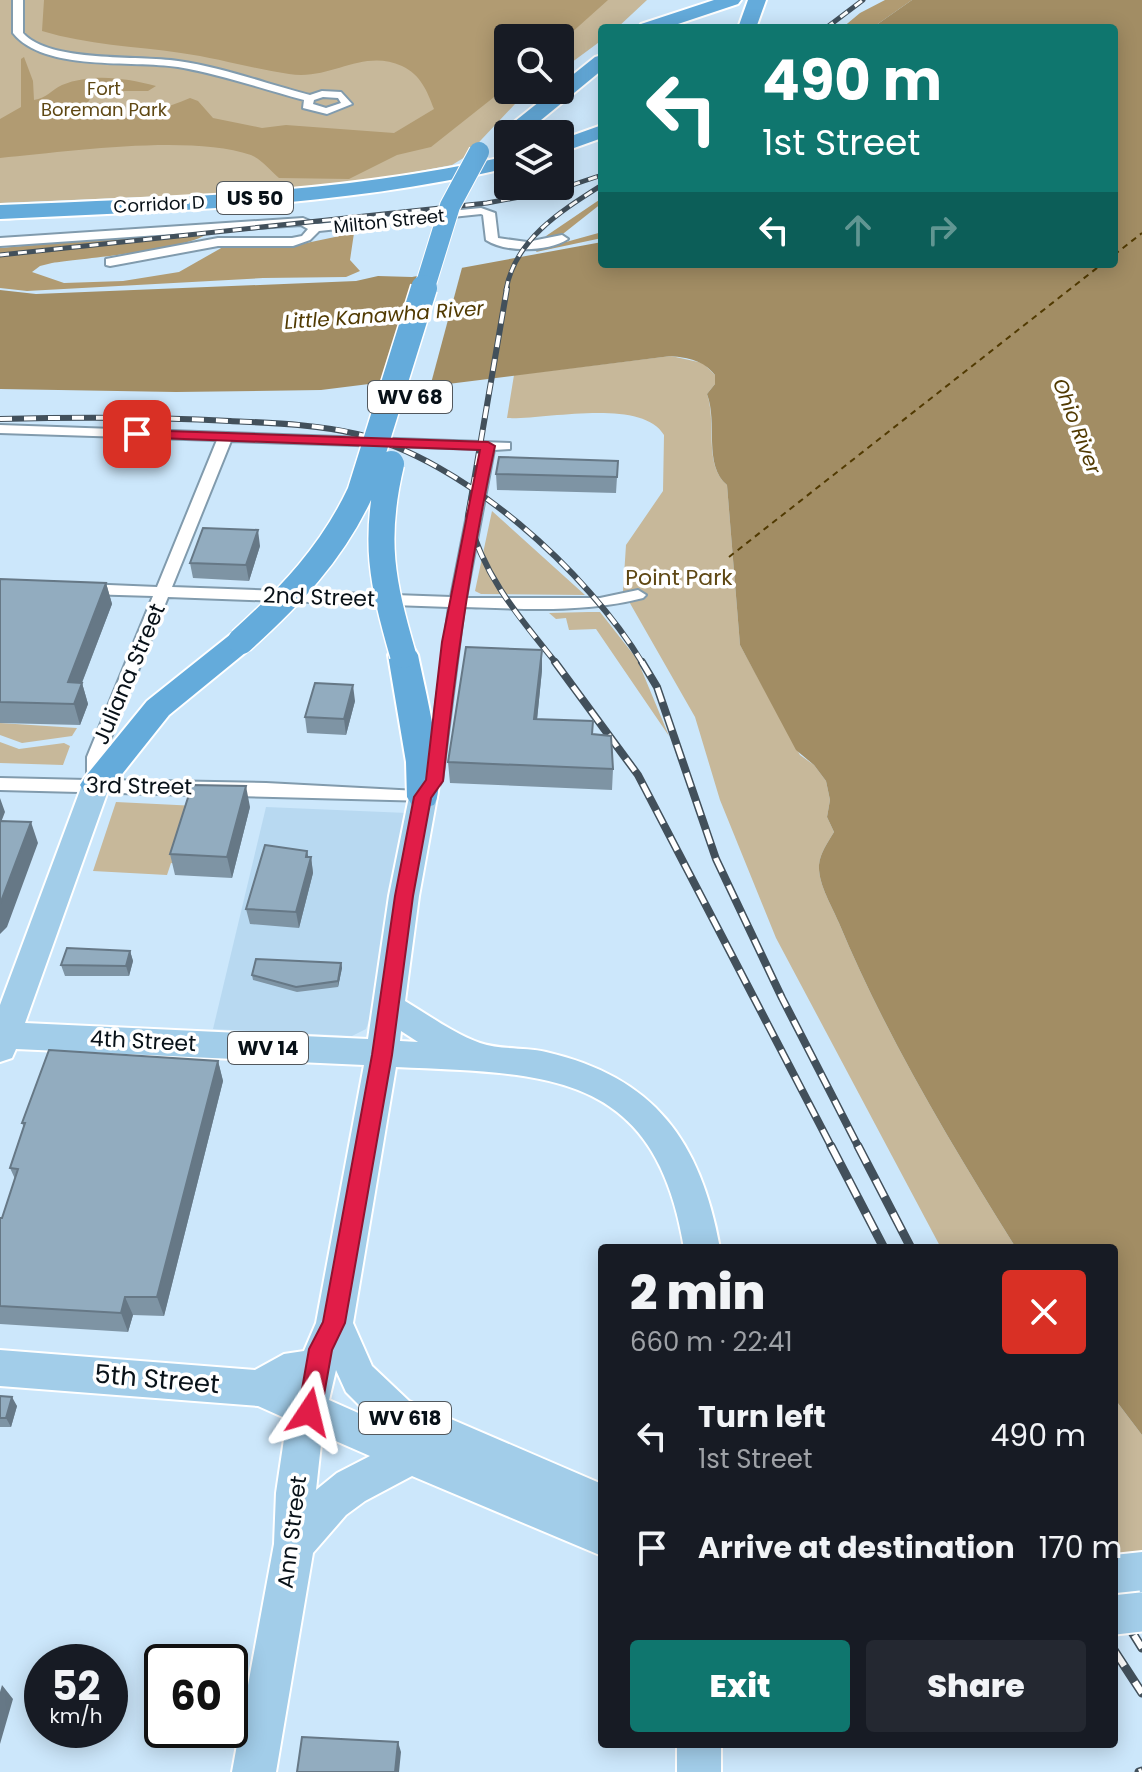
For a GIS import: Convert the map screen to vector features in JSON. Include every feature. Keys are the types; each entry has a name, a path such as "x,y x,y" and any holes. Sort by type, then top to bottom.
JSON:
{"highway":[{"path":"748,24 757,0"},
{"path":"766,24 774,0"},
{"path":"642,21 727,1"},
{"path":"574,68 598,50"},
{"name":"WV 68","path":"536,120 598,65"},
{"name":"WV 68","path":"509,120 528,104"},
{"path":"574,142 598,133"},
{"path":"574,152 598,144"},
{"name":"Corridor D","path":"0,212 326,192 426,179 494,154"},
{"name":"Corridor D","path":"0,222 330,202 444,186 494,156"},
{"name":"WV 68","path":"96,785 158,708 241,641 296,590 348,524 450,206 494,159"},
{"name":"WV 68","path":"423,797 422,762 403,655 378,555 381,500 460,226 471,197 494,163"}],"main road":[{"name":"Juliana Street","path":"2,1040 96,785"},
{"name":"Ann Street","path":"254,1772 294,1544 293,1518 309,1412 321,1349 334,1323 382,1055 404,896 423,797"},
{"path":"389,1007 441,1040 481,1058"},
{"name":"4th Street","path":"2,1040 190,1042 382,1055"},
{"name":"WV 14","path":"382,1055 538,1062 565,1068 616,1092 635,1106 666,1141 688,1181 701,1244"},
{"name":"WV 618","path":"334,1323 359,1379 395,1414 598,1534"},
{"path":"260,1388 284,1372 317,1366"},
{"name":"5th Street","path":"0,1368 260,1388 410,1456"},
{"name":"WV 618","path":"294,1544 332,1501 351,1487 410,1456 598,1503"},
{"path":"1118,1575 1142,1572"},
{"path":"1118,1615 1142,1612"},
{"path":"699,1748 699,1772"}],"street":[{"path":"18,0 18,33 22,40 42,49 78,57 179,64 310,98"},
{"name":"Milton Street","path":"0,242 303,221 315,228 481,211 489,213 492,240 501,244 529,246 562,239"},
{"path":"110,262 218,242 293,242 306,238 315,228"},
{"path":"0,429 505,446"},
{"name":"Juliana Street","path":"96,785 95,757 225,438"},
{"name":"Ann Street","path":"423,797 434,781 458,602 488,446"},
{"name":"2nd Street","path":"72,588 538,605 600,603 638,595"},
{"name":"3rd Street","path":"0,784 423,797"}],"shaded area":[{"path":"44,0 608,0 574,30 574,24 494,24 494,97 431,147 397,155 349,179 279,178 251,155 195,146 127,146 0,158 0,119 21,107 21,59 24,57 33,81 34,100 62,85 85,79 120,79 156,86 148,91 95,91 83,110 97,113 137,113 190,98 198,101 213,118 262,128 286,125 394,133 434,109 419,79 402,66 387,61 360,62 304,75 289,74 195,55 111,45 42,31"},
{"path":"885,0 912,0 878,24 847,24"},
{"path":"598,201 598,206 559,237 566,242 598,233 598,239 536,252 546,236"},
{"path":"213,229 203,236 164,248 52,263 32,272 64,283 123,281 179,272 223,247 292,246 354,233 350,260 360,271 346,277 263,278 27,291 0,288 0,248"},
{"path":"266,807 407,813 370,1017 366,1029 352,1036 213,1029"}],"green space":[{"name":"Fort Boreman Park","path":"0,0 647,0 621,24 598,24 598,43 574,61 574,24 494,24 494,104 515,104 500,120 494,120 494,126 465,157 452,165 367,181 214,194 0,203"},
{"name":"Point Park","path":"671,356 703,363 715,375 715,384 707,394 715,466 727,485 740,645 800,755 814,765 826,781 830,800 827,817 834,832 820,861 823,887 877,1007 944,1129 1014,1244 939,1244 776,938 720,800 695,717 623,591 626,545 663,491 664,435 652,423 614,413 507,418 514,375"},
{"path":"492,511 585,595 481,594 475,591"},
{"path":"600,612 637,659 669,736 596,629 569,630 566,618 556,619 549,613"},
{"path":"0,723 77,728 72,736 22,743 0,735"},
{"path":"0,742 19,749 64,743 70,746 63,765 0,763"},
{"path":"116,802 197,806 179,864 171,863 167,875 93,871"},
{"path":"1118,1403 1142,1435 1142,1596 1118,1557"}],"water":[{"path":"912,0 1142,0 1142,1435 1118,1403 1118,1244 1014,1244 899,1048 826,895 819,865 834,832 827,817 830,800 826,781 814,765 796,750 740,645 727,485 715,466 707,394 715,384 715,375 706,366 671,356 448,384 377,383 321,390 176,392 0,389 0,290 36,294 356,281 378,276 412,277 598,243 598,268 1118,268 1118,24 878,24"}],"pier":[{"path":"463,264 430,387 383,387 419,272"}],"building":[{"path":"499,457 618,461 617,477 496,474"},
{"path":"203,528 258,530 246,565 190,563"},
{"path":"0,579 106,583 68,682 82,683 74,704 0,702"},
{"path":"466,647 542,650 534,719 593,721 592,734 611,736 613,769 448,762"},
{"path":"315,683 353,685 344,719 305,717"},
{"path":"192,785 246,786 227,857 170,854"},
{"path":"0,821 31,822 0,904"},
{"path":"265,845 307,851 306,857 311,857 296,912 246,909"},
{"path":"67,948 130,951 126,966 61,965"},
{"path":"256,959 341,963 338,981 296,987 252,975"},
{"path":"49,1050 218,1061 157,1297 125,1297 121,1313 0,1306 0,1218 18,1169 10,1168 25,1123 22,1123"},
{"path":"0,1396 12,1397 6,1418 0,1418"},
{"path":"302,1737 398,1742 395,1772 297,1772"}],"ferry route":[{"path":"1118,252 1142,233"},
{"path":"729,557 1097,268"}],"railway":[{"path":"831,24 863,0"},
{"path":"0,255 487,203 557,190 598,176"},
{"path":"506,290 511,272 530,241 556,216 598,188"},
{"path":"473,489 507,288"},
{"path":"0,419 144,418 326,428 357,434 398,448 473,489"},
{"path":"473,489 556,557 590,592 643,664"},
{"path":"473,489 468,516 483,558 504,595 557,664"},
{"path":"555,662 638,775 832,1148"},
{"path":"642,662 657,687 716,859 782,998 859,1148"},
{"path":"831,1146 882,1244"},
{"path":"858,1146 909,1244"},
{"path":"1118,1609 1142,1648"},
{"path":"1118,1656 1142,1693"}],"route":[{"path":"137,434 488,446 450,642 434,781 423,797 404,896 382,1055 334,1323 321,1349 309,1412"}],"water label":[{"name":"Little Kanawha River","path":"384,315"},
{"name":"Ohio River","path":"1077,426"}]}
